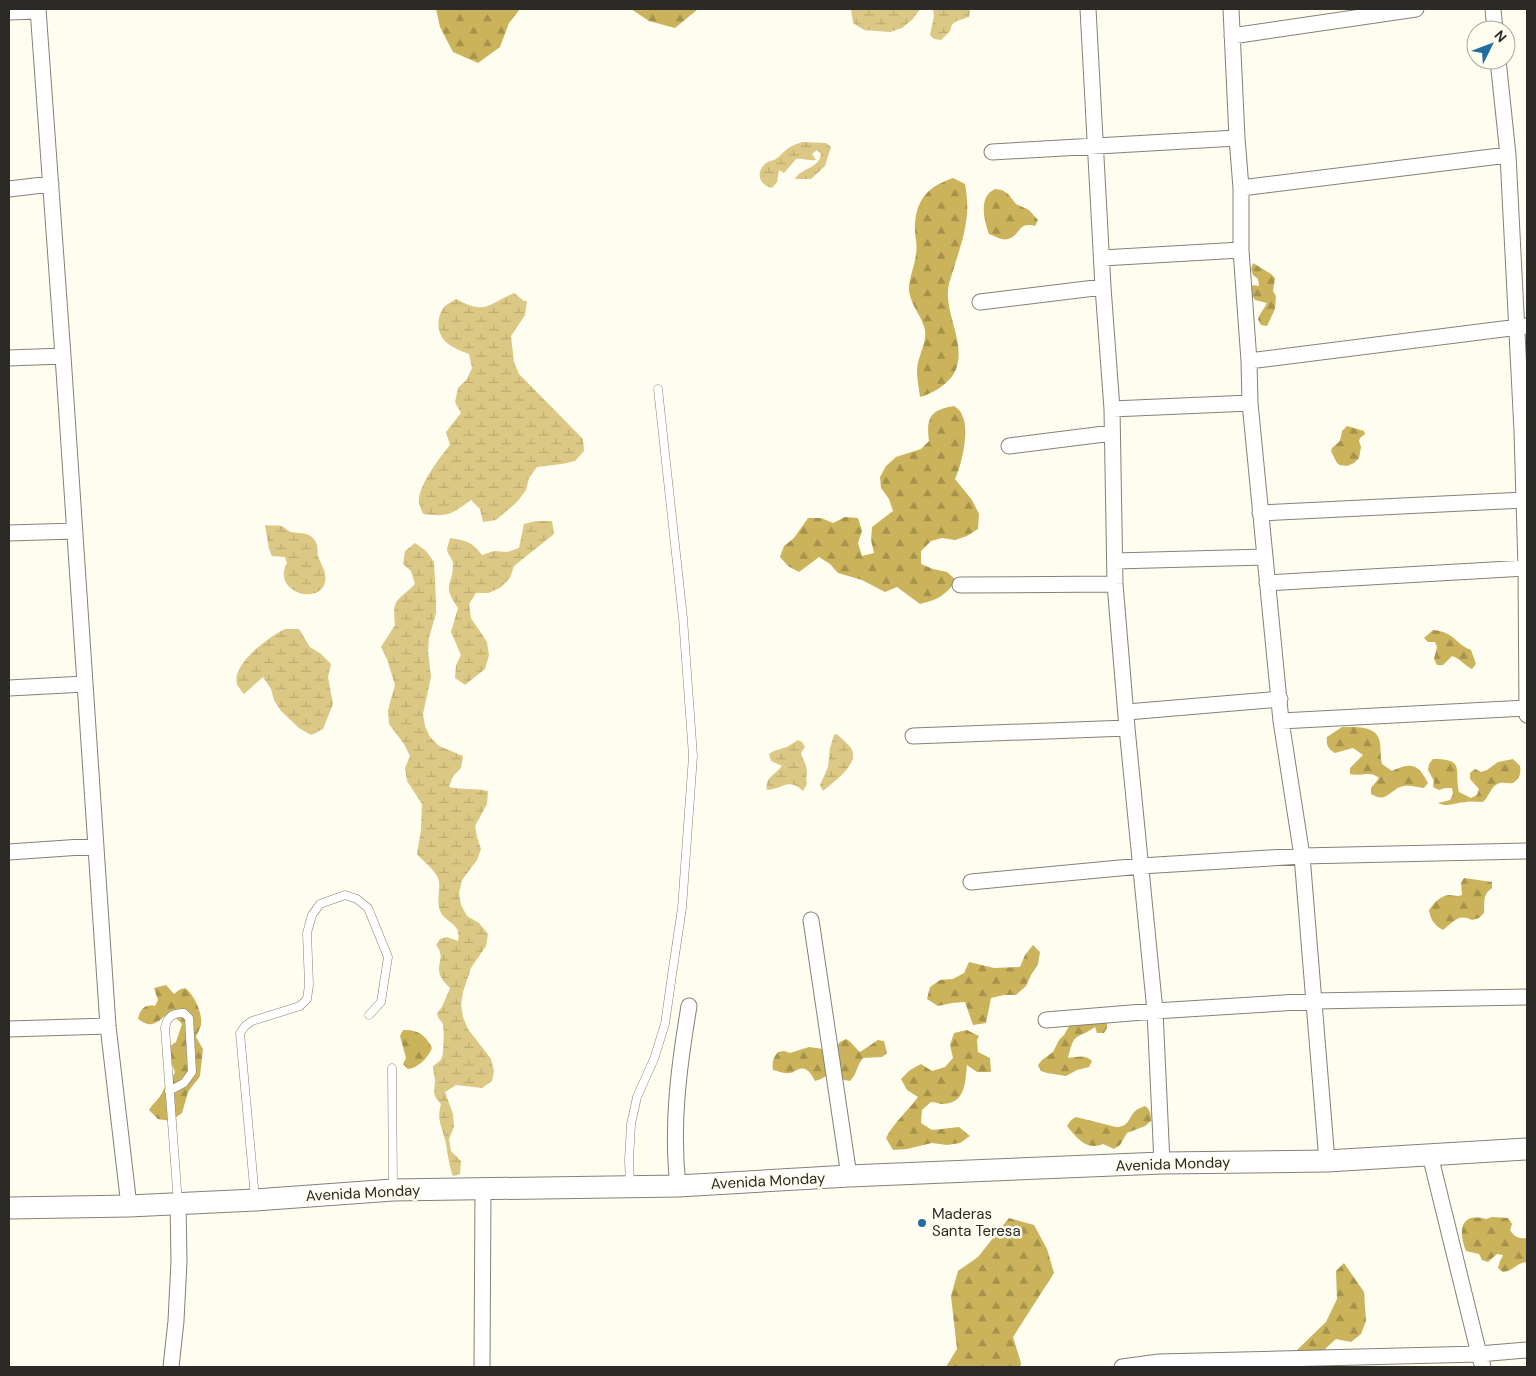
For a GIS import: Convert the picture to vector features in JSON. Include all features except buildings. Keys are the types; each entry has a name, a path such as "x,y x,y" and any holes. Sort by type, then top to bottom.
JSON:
{"main road":[{"name":"Avenida Monday","path":"9,1208 129,1206 255,1200 393,1190 678,1186 850,1176 1162,1163 1326,1161 1527,1149"}],"street":[{"path":"1088,9 1103,287 1112,409 1115,584 1155,1011 1162,1163"},
{"path":"1231,9 1241,188 1241,250 1250,403 1281,721 1302,856 1315,1002 1326,1161"},
{"path":"1232,36 1416,9"},
{"path":"9,12 38,10 64,356 108,1026 129,1206"},
{"path":"1281,721 1527,711 1527,568 1524,500 1522,327 1499,70"},
{"path":"992,152 1237,138"},
{"path":"1241,188 1508,155"},
{"path":"9,189 51,184"},
{"path":"1102,258 1241,250"},
{"path":"980,302 1103,287"},
{"path":"1249,361 1522,327"},
{"path":"9,358 64,356"},
{"path":"1112,409 1250,403"},
{"path":"1009,446 1112,433"},
{"path":"1260,513 1524,500"},
{"path":"9,533 75,530"},
{"path":"1114,561 1265,556"},
{"path":"1267,583 1527,568"},
{"path":"960,585 1115,584"},
{"path":"9,688 86,684"},
{"path":"1127,712 1280,699"},
{"path":"913,736 1127,728"},
{"path":"9,852 96,846"},
{"path":"971,882 1140,866 1302,856 1527,851"},
{"path":"811,920 850,1176"},
{"path":"1046,1020 1155,1011 1315,1002 1527,997"},
{"path":"678,1186 675,1112 679,1065 689,1006"},
{"path":"9,1029 108,1026"},
{"path":"1430,1156 1481,1360"},
{"path":"482,1367 483,1190"},
{"path":"171,1367 180,1261 178,1203"},
{"path":"1122,1367 1159,1362 1298,1363 1481,1360 1527,1350"}],"lane":[{"path":"630,1187 631,1124 637,1097 654,1058 665,1024 682,908 693,756 683,618 658,390"},
{"path":"255,1200 240,1033 244,1026 252,1021 300,1006 307,999 309,985 307,933 312,915 320,904 345,895 357,899 368,908 388,957 381,1002 369,1015"},
{"path":"169,1091 184,1083 192,1072 189,1018 184,1013 175,1013 166,1021 165,1028 169,1091 178,1203"},
{"path":"392,1068 393,1190"}],"green space":[{"path":"436,9 520,9 509,23 500,47 478,63 453,52 440,27"},
{"path":"631,9 698,9 675,28 649,21"},
{"path":"851,9 920,9 913,19 902,28 890,32 864,30 853,23"},
{"path":"933,9 967,9 970,11 969,17 952,24 950,31 941,40 934,39 930,35 934,16"},
{"path":"803,142 826,143 831,147 825,166 811,179 795,179 802,172 817,163 821,154 817,150 812,154 816,160 796,159 784,173 779,170 777,182 772,188 764,185 760,179 760,171 765,164 776,159 791,146"},
{"path":"953,178 965,184 967,195 967,216 964,235 948,290 959,357 952,377 937,390 920,397 917,371 925,340 925,330 909,291 916,250 916,215 922,200 931,189"},
{"path":"995,189 1002,190 1016,204 1029,210 1038,220 1035,226 1022,227 1015,235 1006,239 989,234 985,222 984,203 986,197"},
{"path":"1253,263 1275,278 1273,291 1276,296 1275,309 1267,326 1261,325 1258,319 1267,303 1255,300 1249,290 1253,285 1259,286 1258,279 1253,275 1251,269"},
{"path":"514,293 524,301 527,301 525,315 511,336 514,362 519,374 583,439 584,451 575,461 537,467 529,478 526,490 517,502 496,520 483,522 480,509 471,500 449,514 423,514 419,503 419,496 425,481 450,445 446,432 461,413 455,402 458,388 467,379 472,368 469,354 460,351 443,339 438,325 442,310 456,299 466,304 480,307 492,304"},
{"path":"954,406 961,414 965,429 962,456 955,479 972,500 979,514 978,529 967,536 955,540 942,538 931,541 921,551 921,564 947,572 957,581 948,590 937,598 920,604 897,587 885,592 862,580 838,573 830,564 819,557 799,572 788,566 780,557 784,546 794,538 808,518 821,518 833,523 845,517 858,518 862,531 858,543 862,556 874,553 871,540 872,527 893,511 889,499 881,488 880,477 886,466 896,457 921,449 929,441 928,426 931,416 940,410"},
{"path":"1347,426 1364,431 1365,434 1359,441 1361,447 1359,458 1347,466 1337,463 1331,451 1340,441 1342,431"},
{"path":"536,521 552,521 554,534 514,566 510,578 500,588 488,593 476,593 469,604 471,618 487,642 489,655 485,669 465,685 455,678 456,665 461,655 451,632 458,608 449,590 453,572 452,560 447,550 450,538 468,542 482,555 494,551 507,552 519,548 524,524"},
{"path":"265,525 281,526 290,531 312,537 317,545 318,556 325,575 325,582 321,589 315,593 307,594 298,592 285,582 284,573 287,563 285,557 272,556"},
{"path":"415,543 426,551 434,562 436,613 429,638 428,651 431,677 423,714 425,726 430,737 439,746 463,756 461,768 453,776 449,787 488,791 487,804 475,826 481,849 477,860 462,880 459,893 461,905 467,916 479,923 488,934 486,946 471,968 461,1004 463,1017 468,1029 491,1059 494,1071 492,1081 482,1088 456,1085 445,1092 453,1114 454,1127 449,1139 451,1151 461,1161 460,1174 453,1176 440,1120 441,1104 434,1090 433,1066 441,1060 443,1055 443,1024 437,1013 442,1007 450,988 440,975 441,957 436,945 440,939 447,937 458,941 458,931 444,917 439,908 438,878 417,854 421,830 422,804 407,781 405,768 410,756 404,744 389,724 388,710 395,685 381,647 395,625 394,610 397,601 415,584 411,571 403,564 405,551"},
{"path":"285,629 299,629 310,647 331,664 328,677 333,704 323,729 311,735 299,728 281,711 263,677 244,694 237,684 240,668 246,660 262,644"},
{"path":"1433,630 1446,633 1471,650 1476,664 1472,669 1452,656 1443,665 1437,665 1434,659 1437,647 1435,642 1428,642 1424,638"},
{"path":"1342,727 1360,727 1371,730 1378,737 1380,743 1382,764 1392,771 1405,766 1414,766 1421,772 1428,783 1424,788 1403,786 1384,797 1371,794 1371,788 1379,778 1372,774 1350,774 1350,768 1363,755 1353,748 1335,753 1328,746 1327,737"},
{"path":"837,734 851,748 852,760 839,778 823,791 820,785 828,767 830,748 834,735"},
{"path":"798,740 805,747 801,753 807,770 807,784 803,791 789,784 767,790 767,782 782,766 771,761 769,754 787,747"},
{"path":"1433,759 1450,761 1454,764 1457,772 1459,792 1471,798 1477,795 1479,789 1470,779 1470,773 1475,769 1481,772 1498,762 1513,759 1520,766 1520,774 1519,778 1513,783 1500,783 1494,786 1483,802 1442,804 1438,803 1450,800 1453,794 1452,788 1439,790 1433,787 1434,781 1428,770 1429,764"},
{"path":"1464,878 1492,882 1492,888 1485,896 1484,913 1479,918 1472,920 1463,917 1456,919 1443,930 1433,922 1429,910 1443,896 1462,895 1461,883"},
{"path":"1033,945 1040,952 1038,964 1026,986 1016,995 991,998 986,1023 973,1025 965,1002 938,1006 927,999 930,987 940,980 953,979 964,973 969,962 994,968 1020,967 1025,955"},
{"path":"166,985 174,994 185,988 195,999 201,1020 201,1026 196,1037 203,1049 200,1076 188,1092 182,1113 171,1121 158,1119 149,1110 175,1073 167,1053 170,1046 176,1042 182,1024 173,1015 167,1014 154,1024 147,1024 138,1019 140,1012 144,1008 155,1006 158,1000 154,988"},
{"path":"1077,1020 1090,1024 1107,1021 1107,1028 1104,1033 1097,1033 1095,1027 1077,1037 1072,1043 1068,1058 1087,1057 1092,1061 1089,1067 1077,1070 1066,1076 1041,1071 1038,1065 1053,1052 1071,1023"},
{"path":"403,1030 421,1034 432,1048 422,1062 408,1069 403,1064 406,1058 400,1036"},
{"path":"967,1030 979,1036 977,1040 978,1052 990,1058 991,1072 977,1072 967,1065 965,1085 960,1096 951,1103 931,1102 922,1110 921,1123 932,1130 959,1127 970,1136 960,1143 947,1145 932,1143 893,1150 886,1138 918,1097 907,1090 901,1079 910,1070 921,1064 932,1071 945,1067 953,1058 950,1045 954,1033"},
{"path":"846,1039 860,1052 878,1040 884,1041 887,1053 882,1057 863,1058 850,1081 844,1080 840,1076 828,1075 815,1081 806,1069 787,1073 773,1070 773,1060 778,1052 790,1053 809,1047 823,1049 836,1047"},
{"path":"1145,1106 1150,1111 1151,1121 1145,1126 1127,1133 1120,1145 1114,1149 1103,1144 1097,1146 1087,1145 1078,1139 1067,1126 1076,1117 1120,1127 1127,1122 1135,1111"},
{"path":"1492,1217 1508,1218 1512,1224 1510,1230 1513,1234 1519,1238 1527,1238 1527,1263 1503,1272 1498,1268 1503,1255 1497,1254 1488,1262 1482,1260 1479,1254 1466,1251 1463,1244 1462,1230 1466,1221 1471,1218 1486,1219"},
{"path":"1009,1218 1034,1225 1047,1249 1054,1273 1013,1337 1021,1363 1020,1367 946,1367 957,1349 951,1296 958,1271 978,1257"},
{"path":"1344,1263 1364,1292 1366,1321 1361,1334 1351,1342 1336,1339 1326,1348 1322,1360 1317,1367 1290,1367 1289,1362 1297,1350 1326,1322 1337,1299 1336,1271"}],"place":[{"name":"Maderas Santa Teresa","path":"922,1223"}]}
